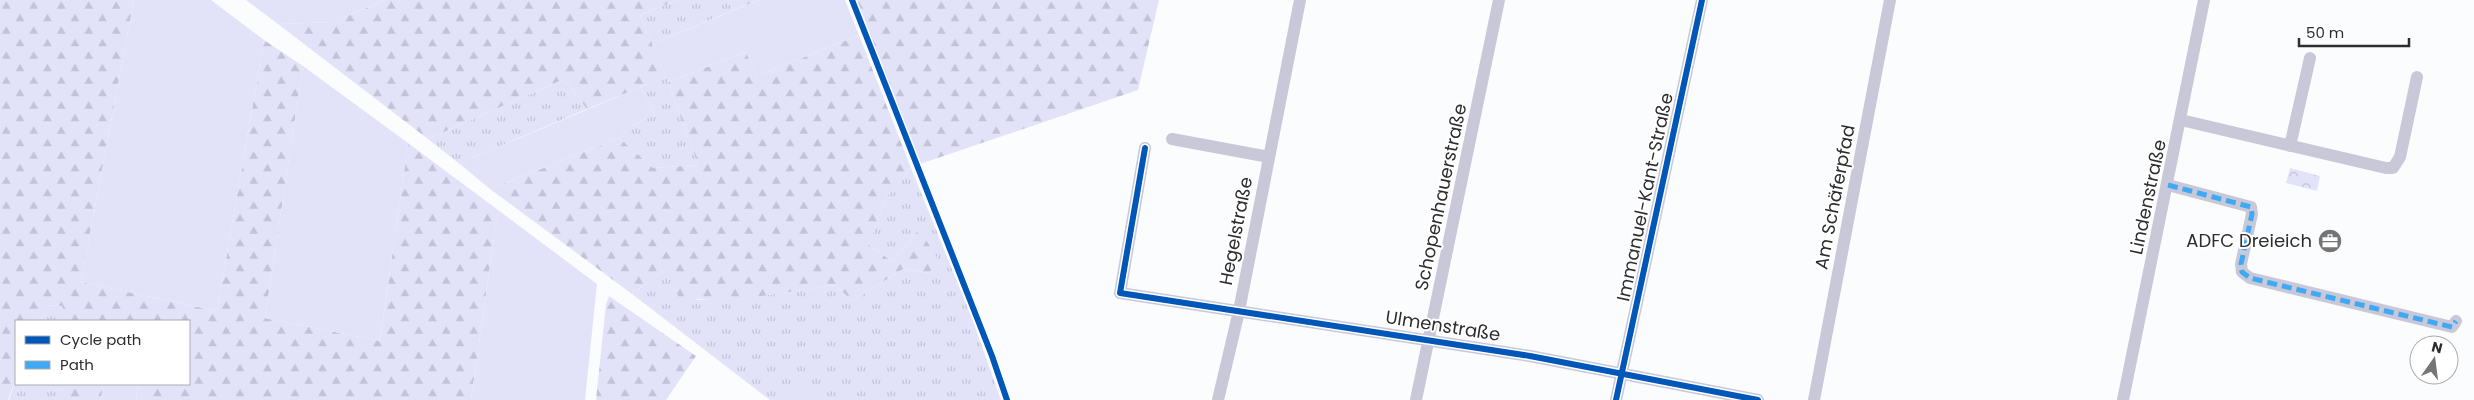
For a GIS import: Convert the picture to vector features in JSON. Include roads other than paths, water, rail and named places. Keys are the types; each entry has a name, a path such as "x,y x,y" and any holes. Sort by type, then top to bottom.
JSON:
{"street":[{"name":"Hegelstraße","path":"1218,400 1239,311 1300,0"},
{"name":"Schopenhauerstraße","path":"1416,400 1499,0"},
{"name":"Immanuel-Kant-Straße","path":"1616,400 1702,0"},
{"name":"Am Schäferpfad","path":"1814,400 1890,0"},
{"name":"Lindenstraße","path":"2123,400 2204,0"},
{"path":"2290,146 2310,58"},
{"path":"2181,120 2386,168 2393,168 2400,157 2417,77"},
{"name":"Hegelstraße","path":"1172,139 1269,157"},
{"name":"Ulmenstraße","path":"1145,148 1120,293 1430,339 1758,400"},
{"path":"2168,185 2251,207 2252,214 2241,264 2242,272 2250,278 2452,327 2456,321"}],"place":[{"name":"ADFC Dreieich","path":"2330,241"}]}
